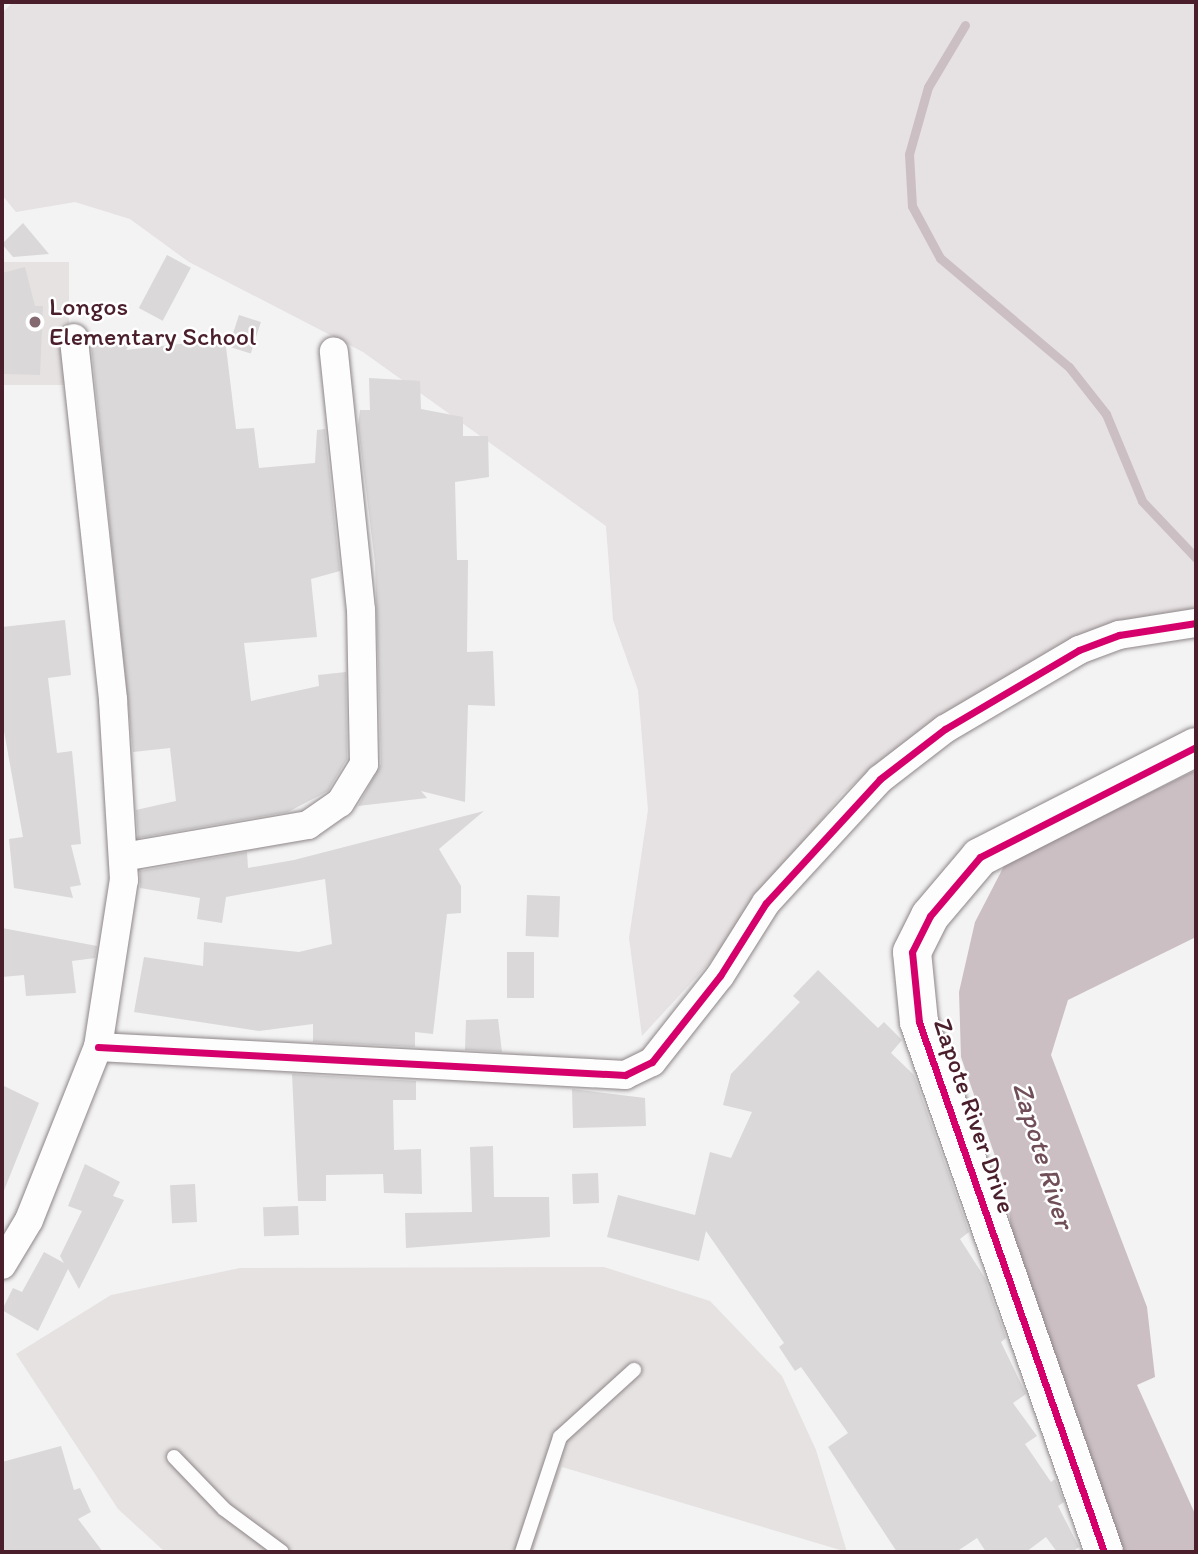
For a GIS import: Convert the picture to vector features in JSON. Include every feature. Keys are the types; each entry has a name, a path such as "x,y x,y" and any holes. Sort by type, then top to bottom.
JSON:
{"street":[{"path":"2,1265 29,1220 98,1047 123,857 74,338"},
{"path":"123,857 308,825 340,803 364,764 361,610 334,351"},
{"path":"98,1047 625,1075 652,1062 720,976 766,903 880,779 945,729 1079,650 1119,635 1196,623"},
{"name":"Zapote River Drive","path":"1104,1552 919,1022 912,951 930,916 980,857 1196,747"}],"lane":[{"path":"522,1552 560,1437 634,1370"},
{"path":"174,1457 224,1509 282,1552"}],"shaded area":[{"path":"13,2 1196,2 1196,613 1117,623 1055,647 889,754 842,794 713,959 642,1036 629,938 648,810 638,690 613,620 606,526 363,352 189,262 130,219 75,202 16,212 2,195 2,13"},
{"name":"Longos Elementary School","path":"2,262 69,262 69,385 2,385"},
{"path":"604,1267 710,1301 782,1376 816,1450 847,1552 562,1467 533,1552 165,1552 118,1509 16,1354 111,1295 240,1268"}],"water":[{"name":"Zapote River","path":"1196,770 1196,937 1068,1000 1051,1055 1147,1307 1155,1377 1137,1385 1196,1516 1196,1552 1124,1552 1011,1229 1007,1191 961,1057 959,992 975,922 1005,864"}],"building":[{"path":"23,223 49,254 13,257 2,244"},
{"path":"167,255 191,268 163,321 139,308"},
{"path":"25,267 35,306 43,306 40,375 2,374 2,273"},
{"path":"239,315 261,322 251,353 229,346"},
{"path":"135,339 126,350 225,339 236,429 254,428 259,468 315,463 317,430 325,429 340,571 311,579 317,637 244,643 251,701 319,686 318,675 346,672 347,759 328,791 288,812 138,838 136,810 176,801 170,748 133,752 91,344"},
{"path":"369,378 420,381 421,409 463,417 463,436 488,436 489,477 455,482 457,560 468,560 467,652 493,651 495,706 468,705 465,802 421,791 427,798 358,806 381,764 375,563 358,425 360,410 370,410"},
{"path":"65,620 71,675 48,678 57,753 72,751 81,844 71,845 81,885 70,887 73,898 14,888 9,839 23,837 2,720 2,627"},
{"path":"484,811 439,849 461,886 461,913 447,914 433,1034 415,1032 415,1047 313,1042 313,1024 259,1031 134,1012 144,957 203,966 204,942 299,952 332,944 325,879 226,897 222,923 197,919 200,898 140,888 140,871 247,852 248,868 294,860"},
{"path":"527,895 560,896 559,937 526,936"},
{"path":"2,928 97,946 95,958 72,961 76,993 26,996 24,975 2,977"},
{"path":"507,952 534,952 534,998 507,998"},
{"path":"818,970 878,1028 884,1022 902,1040 891,1053 914,1075 969,1232 960,1239 985,1278 1006,1338 1001,1342 1026,1394 1013,1403 1037,1436 1025,1444 1051,1482 1055,1479 1064,1502 1058,1506 1079,1547 1072,1552 1057,1552 1046,1537 1026,1552 986,1552 977,1538 956,1552 897,1552 828,1447 848,1433 801,1367 795,1371 779,1347 784,1343 706,1231 699,1261 607,1237 618,1195 695,1215 710,1152 731,1158 752,1112 723,1105 731,1074 800,1002 793,996"},
{"path":"498,1019 502,1052 465,1050 466,1020"},
{"path":"292,1074 416,1081 416,1100 393,1100 394,1150 421,1149 422,1194 384,1193 383,1174 326,1175 326,1201 298,1201"},
{"path":"2,1085 39,1103 3,1193 2,1193"},
{"path":"572,1089 645,1098 646,1126 573,1128"},
{"path":"493,1146 494,1197 549,1197 550,1237 406,1248 405,1213 472,1212 470,1147"},
{"path":"85,1164 120,1182 113,1196 124,1200 79,1289 68,1269 38,1331 2,1310 13,1288 22,1292 44,1252 64,1263 60,1256 82,1211 68,1206"},
{"path":"598,1173 599,1203 573,1204 572,1174"},
{"path":"195,1184 197,1222 172,1223 170,1185"},
{"path":"298,1206 299,1235 264,1236 263,1207"},
{"path":"61,1446 74,1490 80,1488 91,1512 78,1519 103,1552 2,1552 2,1462"}],"waterway":[{"path":"965,25 928,87 909,154 912,206 940,258 1069,367 1106,414 1142,501 1196,558"}],"cycle path":[{"path":"98,1047 625,1075 652,1062 720,976 766,903 880,779 945,729 1079,650 1119,635 1196,623"},
{"path":"1104,1552 919,1022 912,952 930,916 980,857 1196,747"}],"place":[{"name":"Longos Elementary School","path":"35,322"}]}
